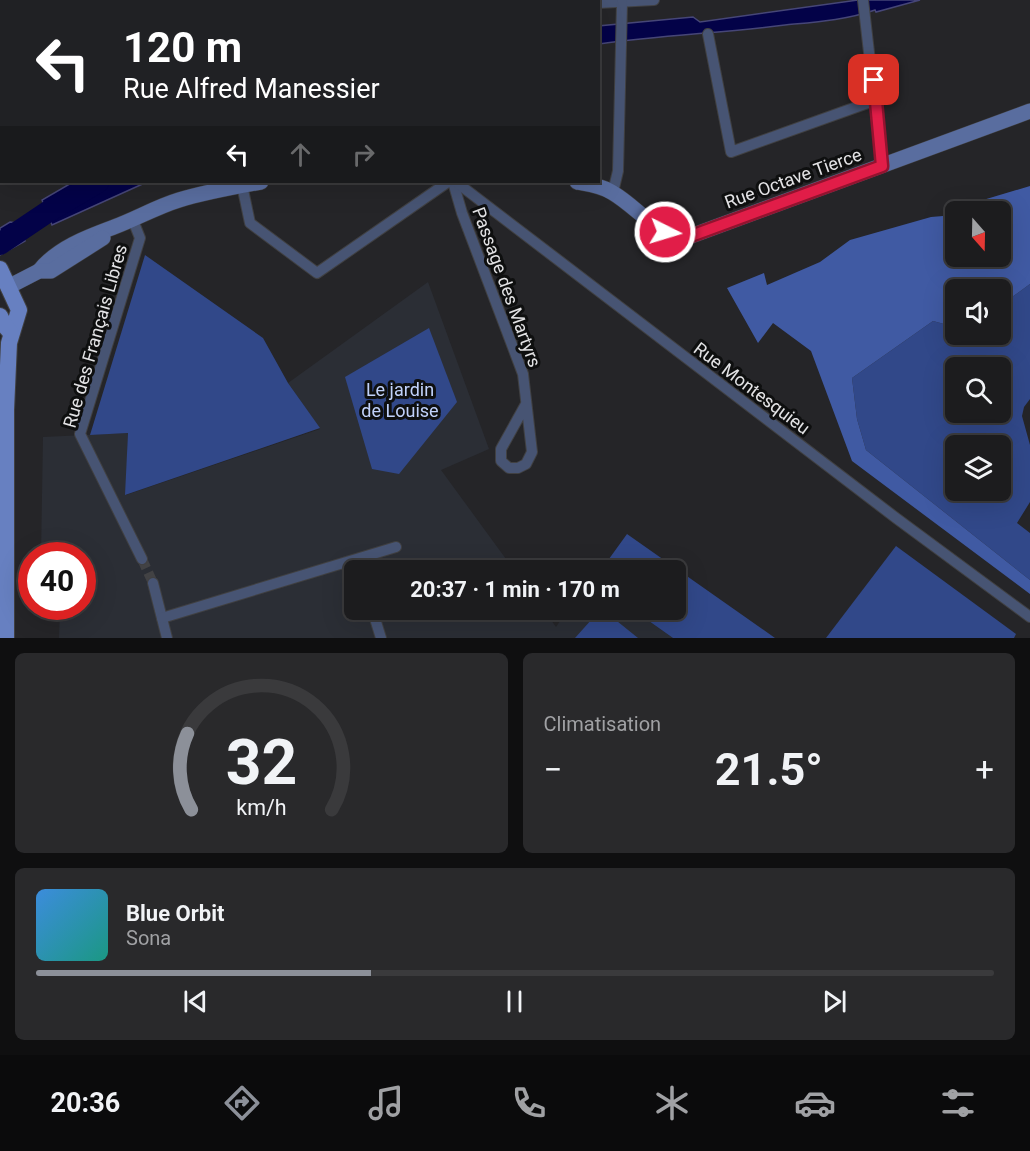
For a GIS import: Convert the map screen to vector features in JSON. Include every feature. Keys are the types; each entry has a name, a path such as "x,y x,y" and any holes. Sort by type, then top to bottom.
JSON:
{"main road":[{"path":"0,269 4,289 19,310 11,333 6,410 6,638"},
{"path":"0,316 11,333"}],"street":[{"path":"600,3 654,0"},
{"path":"863,0 882,166"},
{"path":"613,192 618,171 623,42 622,3"},
{"path":"708,34 731,152 876,100"},
{"name":"Rue Octave Tierce","path":"581,183 613,192 665,232 679,236 691,236 1030,111"},
{"path":"4,289 39,271 51,271 63,265 132,218 178,200 255,183"},
{"path":"242,185 250,223 317,273 447,183"},
{"name":"Passage des Martyrs","path":"455,183 462,213 523,374 532,452 526,464 518,468 509,468 501,461 501,448 526,404"},
{"name":"Rue Montesquieu","path":"456,183 896,518 1030,617"},
{"name":"Rue des Français Libres","path":"132,218 140,238 80,434 142,559"},
{"path":"369,560 396,548"},
{"path":"162,618 344,569"},
{"path":"153,583 167,638"},
{"path":"375,620 381,638"}],"shaded area":[{"path":"858,0 920,0 876,12 875,10 831,20 600,44 600,26 693,17 700,22"},
{"path":"71,183 145,183 52,225 42,200"},
{"path":"1030,186 1030,284 1011,298 1011,279 945,279 945,324 933,321 852,378 857,419 866,450 1030,580 1030,594 852,461 811,351 773,323 758,343 727,288 764,273 767,285 820,262 850,240 931,217 945,216 945,267 1011,267 1011,201 980,201"},
{"path":"10,222 17,223 24,233 25,241 0,255 0,228"},
{"path":"428,282 489,449 441,470 507,560 344,560 344,620 551,620 556,627 561,620 648,620 673,638 59,638 60,620 96,620 96,542 41,542 43,437 128,433 126,495 320,429 288,383"}],"green space":[{"path":"145,255 263,338 288,383 320,428 125,495 128,433 90,435"},
{"path":"1030,284 1030,399 1024,407 1022,416 1030,445 1030,502 1017,523 1030,533 1030,580 866,450 857,419 852,378 933,321 945,324 945,345 1011,345 1011,298"},
{"name":"Le jardin de Louise","path":"429,328 457,402 399,474 372,469 345,377"},
{"path":"627,534 664,560 608,560"},
{"path":"896,546 1016,634 1014,638 826,638"},
{"path":"686,575 775,638 673,638 648,620 686,620"},
{"path":"591,620 616,620 638,638 575,638"}],"waterway":[{"path":"0,244 96,183"}],"tunnel":[{"path":"142,559 153,583"}],"route":[{"path":"665,232 679,236 691,236 882,166 874,80"}]}
